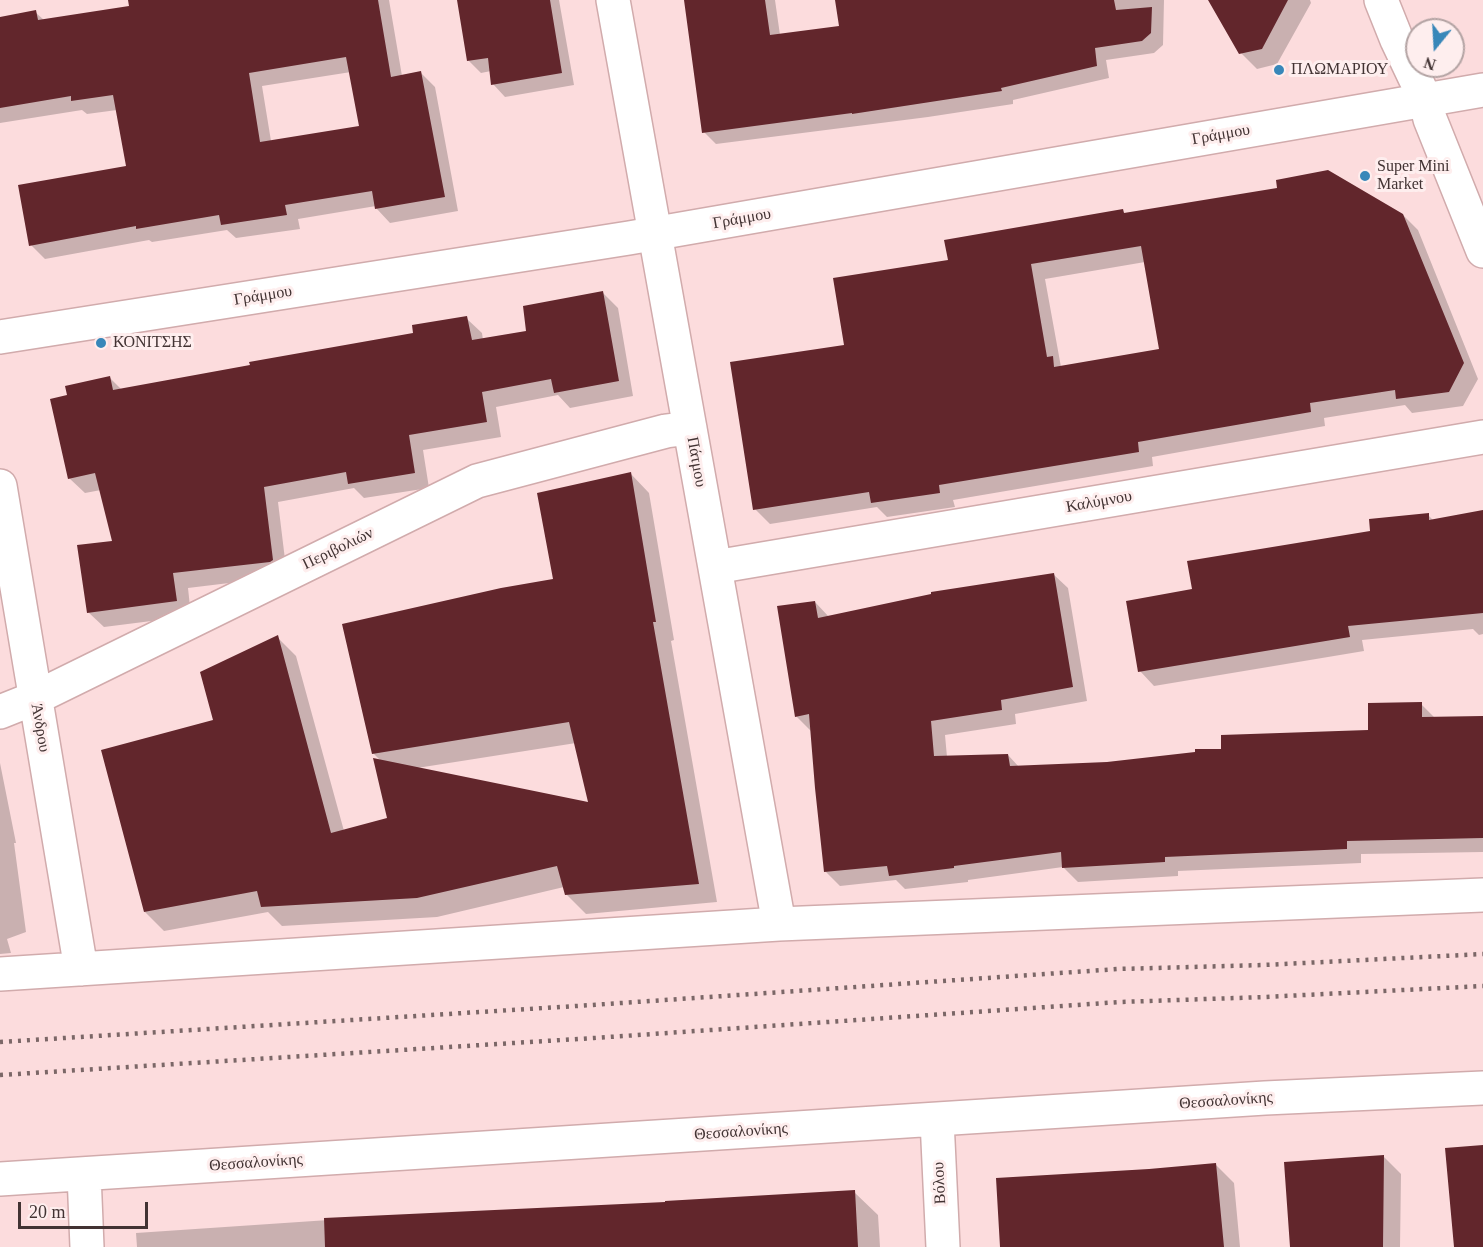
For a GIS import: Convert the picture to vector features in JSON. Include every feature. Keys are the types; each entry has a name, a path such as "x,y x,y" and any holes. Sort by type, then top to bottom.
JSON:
{"street":[{"name":"Πάτμου","path":"613,0 779,924"},
{"path":"1381,0 1425,99 1430,119 1483,251"},
{"name":"Γράμμου","path":"0,337 655,234 1483,90"},
{"name":"Περιβολιών","path":"0,712 35,698 477,481 666,431 690,428"},
{"name":"Καλύμνου","path":"715,567 1483,437"},
{"name":"Άνδρου","path":"0,486 81,969"},
{"path":"0,974 779,924 1483,895"},
{"name":"Θεσσαλονίκης","path":"0,1179 1265,1098 1483,1088"},
{"name":"Βόλου","path":"937,1120 943,1247"},
{"path":"84,1174 87,1247"}],"building":[{"path":"128,0 378,0 391,77 421,71 445,197 375,209 372,191 285,205 287,215 221,225 219,215 136,229 136,226 29,246 18,185 126,166 113,95 71,101 71,96 0,108 0,17 36,10 38,20 129,6","holes":["346,57 359,126 260,142 249,73"]},
{"path":"457,0 550,0 562,73 491,85 488,58 467,61"},
{"path":"684,0 765,0 770,35 839,26 835,0 1114,0 1116,10 1152,7 1151,33 1142,41 1095,48 1097,66 1001,88 1002,91 852,114 702,133"},
{"path":"1208,0 1288,0 1262,49 1239,54"},
{"path":"1328,170 1403,214 1464,363 1449,392 1396,399 1395,390 1310,403 1311,412 1138,442 1139,452 939,485 940,493 871,503 869,492 753,510 730,362 844,345 833,278 948,260 944,240 1123,209 1124,213 1277,188 1276,180","holes":["1141,246 1159,349 1054,367 1053,356 1047,357 1031,264"]},
{"path":"603,291 619,381 554,393 551,379 482,392 487,422 409,435 415,473 348,484 346,472 264,487 273,560 173,573 177,601 87,613 77,545 112,541 95,473 68,479 50,399 67,395 65,386 110,376 113,390 250,365 249,362 413,333 412,325 467,316 472,340 526,331 523,306"},
{"path":"631,472 656,622 653,622 699,884 565,895 557,866 417,898 261,907 257,891 144,912 101,750 213,720 200,672 278,635 331,833 387,818 373,758 588,802 569,722 372,754 342,624 501,588 553,579 537,493"},
{"path":"1483,510 1483,613 1348,626 1350,637 1138,672 1126,601 1192,589 1187,561 1370,531 1369,519 1429,513 1429,520"},
{"path":"1054,573 1073,687 1001,700 1002,710 931,721 934,756 1008,754 1010,766 1107,762 1195,752 1195,749 1221,749 1221,735 1368,730 1368,703 1422,702 1422,717 1483,716 1483,838 1347,841 1347,849 1165,857 1165,862 1062,868 1061,852 889,876 887,866 824,872 809,714 795,717 777,606 815,601 818,618 931,594 931,592"},
{"path":"1483,1145 1483,1247 1454,1247 1445,1148"},
{"path":"1384,1155 1383,1247 1290,1247 1284,1162"},
{"path":"1216,1163 1224,1247 1000,1247 996,1178"},
{"path":"855,1190 858,1247 325,1247 324,1218 665,1202"}],"railway":[{"path":"0,1042 1118,969 1264,965 1483,954"},
{"path":"0,1075 1120,1002 1483,986"}],"place":[{"name":"ΠΛΩΜΑΡΙΟΥ","path":"1279,70"},
{"name":"Super Mini Market","path":"1365,176"},
{"name":"ΚΟΝΙΤΣΗΣ","path":"101,343"}]}
